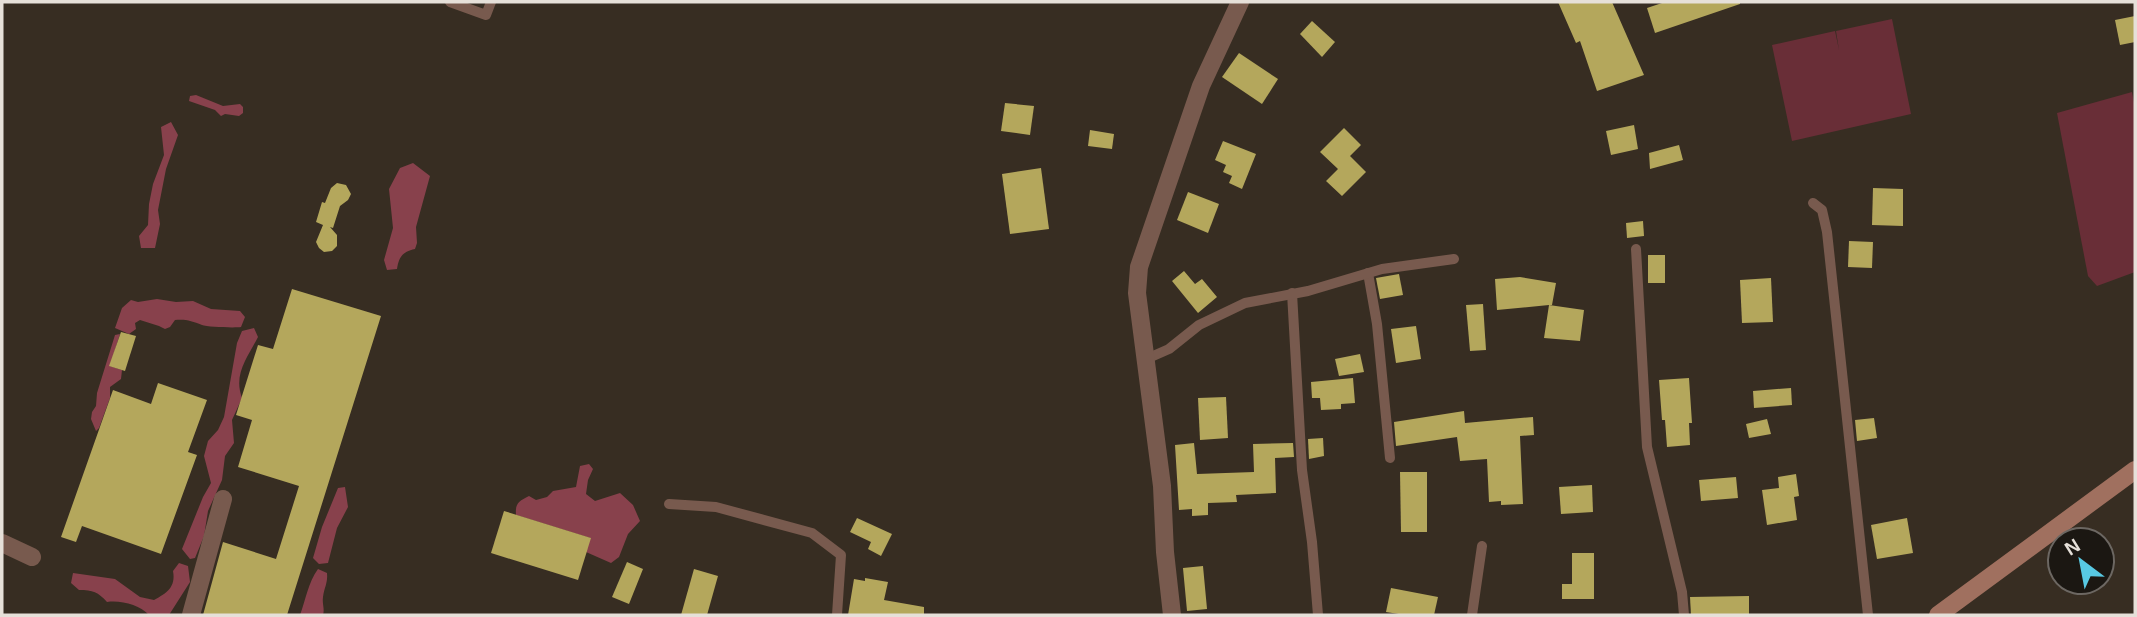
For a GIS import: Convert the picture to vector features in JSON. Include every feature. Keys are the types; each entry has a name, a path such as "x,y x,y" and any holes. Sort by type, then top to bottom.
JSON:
{"street":[{"path":"1172,615 1160,473 1137,293 1139,267 1200,86 1240,2"},
{"path":"1938,615 2135,470"},
{"path":"191,615 222,499"},
{"path":"2,543 32,556"}],"lane":[{"path":"450,2 486,15 491,2"},
{"path":"1812,203 1822,210 1827,232 1868,615"},
{"path":"1636,250 1647,447 1682,592 1684,615"},
{"path":"1144,360 1169,349 1199,325 1245,303 1308,291 1368,273 1454,259"},
{"path":"1368,273 1377,324 1390,458"},
{"path":"1292,293 1301,470 1312,542 1318,615"},
{"path":"669,504 716,507 812,533 841,555 837,615"},
{"path":"1472,615 1482,547"}],"shaded area":[{"path":"1892,19 1911,114 1792,141 1772,45 1835,31 1839,50 1836,31"},
{"path":"2132,92 2135,108 2135,272 2097,286 2088,276 2057,113"},
{"path":"196,95 223,106 240,104 243,113 239,116 221,116 215,110 189,101 190,96"},
{"path":"171,122 178,135 166,169 158,210 160,224 155,248 141,248 139,236 148,225 153,184 164,155 161,127"},
{"path":"413,163 430,176 416,227 417,243 415,249 402,256 397,269 387,270 384,260 393,228 389,189 400,168"},
{"path":"157,299 193,301 211,309 240,311 245,317 241,327 209,326 175,320 165,329 140,320 135,323 136,329 129,334 115,328 122,308 131,300 138,302"},
{"path":"254,328 258,337 240,373 242,398 232,420 234,443 225,456 222,480 208,511 204,536 195,558 190,559 182,549 211,483 204,456 208,441 218,430 224,417 237,343 242,331"},
{"path":"120,334 110,366 122,370 121,379 110,387 110,398 96,431 91,419 92,412 96,406 97,393 115,335"},
{"path":"589,464 593,469 586,494 595,501 620,493 633,505 640,521 628,534 619,557 611,563 586,552 590,538 516,515 518,503 529,496 536,500 547,497 553,491 576,487 580,466"},
{"path":"345,487 348,507 337,528 328,563 319,564 313,558 322,527 338,488"},
{"path":"179,563 188,566 190,582 169,615 149,615 130,604 107,602 98,594 79,590 71,583 73,573 115,579 140,597 154,600 170,589 173,571"},
{"path":"318,569 327,573 323,615 300,615 309,585"}],"building":[{"path":"1558,2 1612,2 1644,75 1597,91 1580,41 1576,43"},
{"path":"1665,2 1740,4 1655,33 1647,8"},
{"path":"2135,16 2135,42 2120,45 2115,20"},
{"path":"1312,21 1335,42 1322,57 1300,34"},
{"path":"1239,53 1278,79 1262,104 1222,77"},
{"path":"1005,103 1034,106 1030,135 1001,131"},
{"path":"1634,125 1638,149 1611,155 1606,131"},
{"path":"1344,128 1361,145 1350,156 1366,172 1342,196 1326,181 1338,169 1320,152"},
{"path":"1090,130 1114,134 1112,149 1088,146"},
{"path":"1223,141 1256,154 1242,189 1229,183 1232,176 1223,172 1226,165 1215,160"},
{"path":"1679,145 1683,160 1650,169 1649,153"},
{"path":"1041,168 1049,229 1010,234 1002,174"},
{"path":"337,183 346,185 351,194 340,206 333,228 330,227 337,235 337,246 332,251 324,252 316,242 323,225 316,222 322,202 325,203 331,188"},
{"path":"1873,188 1903,189 1903,226 1872,225"},
{"path":"1188,192 1219,204 1208,233 1177,220"},
{"path":"1643,221 1644,236 1627,238 1626,223"},
{"path":"1849,241 1873,242 1872,268 1848,267"},
{"path":"1648,255 1665,255 1665,283 1648,283"},
{"path":"1184,271 1195,284 1202,279 1217,297 1198,313 1172,281"},
{"path":"1399,274 1403,295 1380,299 1376,278"},
{"path":"1520,277 1556,283 1552,305 1497,310 1495,279"},
{"path":"1771,278 1773,322 1742,323 1740,280"},
{"path":"292,289 381,316 287,615 203,615 223,542 276,559 299,486 238,467 252,420 236,415 258,345 273,349"},
{"path":"1483,304 1486,350 1470,351 1466,305"},
{"path":"1549,305 1584,310 1580,341 1544,338"},
{"path":"1416,326 1421,359 1396,363 1391,329"},
{"path":"121,332 136,336 125,371 109,366"},
{"path":"1360,354 1364,372 1339,376 1335,359"},
{"path":"1353,378 1355,403 1341,404 1341,409 1321,410 1320,398 1312,398 1311,382"},
{"path":"1689,378 1692,423 1689,423 1690,445 1667,447 1659,380"},
{"path":"158,383 207,400 188,452 197,455 161,554 82,526 76,542 61,537 113,390 151,404"},
{"path":"1791,388 1792,405 1754,408 1753,391"},
{"path":"1226,397 1228,438 1200,440 1198,398"},
{"path":"1464,411 1465,423 1533,417 1534,435 1520,436 1523,504 1501,505 1501,501 1489,502 1487,459 1460,461 1457,437 1396,446 1394,422"},
{"path":"1874,418 1877,438 1857,441 1855,420"},
{"path":"1767,419 1771,434 1749,438 1746,424"},
{"path":"1323,438 1324,456 1309,459 1308,439"},
{"path":"1194,443 1197,474 1254,472 1253,444 1293,443 1294,457 1275,458 1276,493 1236,495 1237,502 1208,503 1208,515 1192,516 1192,509 1179,510 1175,445"},
{"path":"1400,472 1427,472 1427,532 1401,532"},
{"path":"1796,474 1799,496 1794,497 1797,520 1767,525 1762,490 1779,488 1778,477"},
{"path":"1736,477 1738,498 1701,501 1699,480"},
{"path":"1592,485 1593,512 1561,514 1559,487"},
{"path":"504,511 591,538 578,580 491,553"},
{"path":"857,518 892,534 881,556 868,549 871,542 850,532"},
{"path":"1907,518 1913,553 1877,559 1871,525"},
{"path":"1572,553 1594,553 1594,599 1562,599 1562,584 1572,584"},
{"path":"627,562 643,569 629,604 612,597"},
{"path":"1203,566 1207,609 1187,611 1183,568"},
{"path":"694,569 718,576 707,615 681,615"},
{"path":"865,578 888,582 884,600 924,607 924,615 848,615 854,579 865,581"},
{"path":"1391,588 1438,597 1434,615 1386,612"},
{"path":"1749,596 1749,615 1691,615 1690,597"}]}
